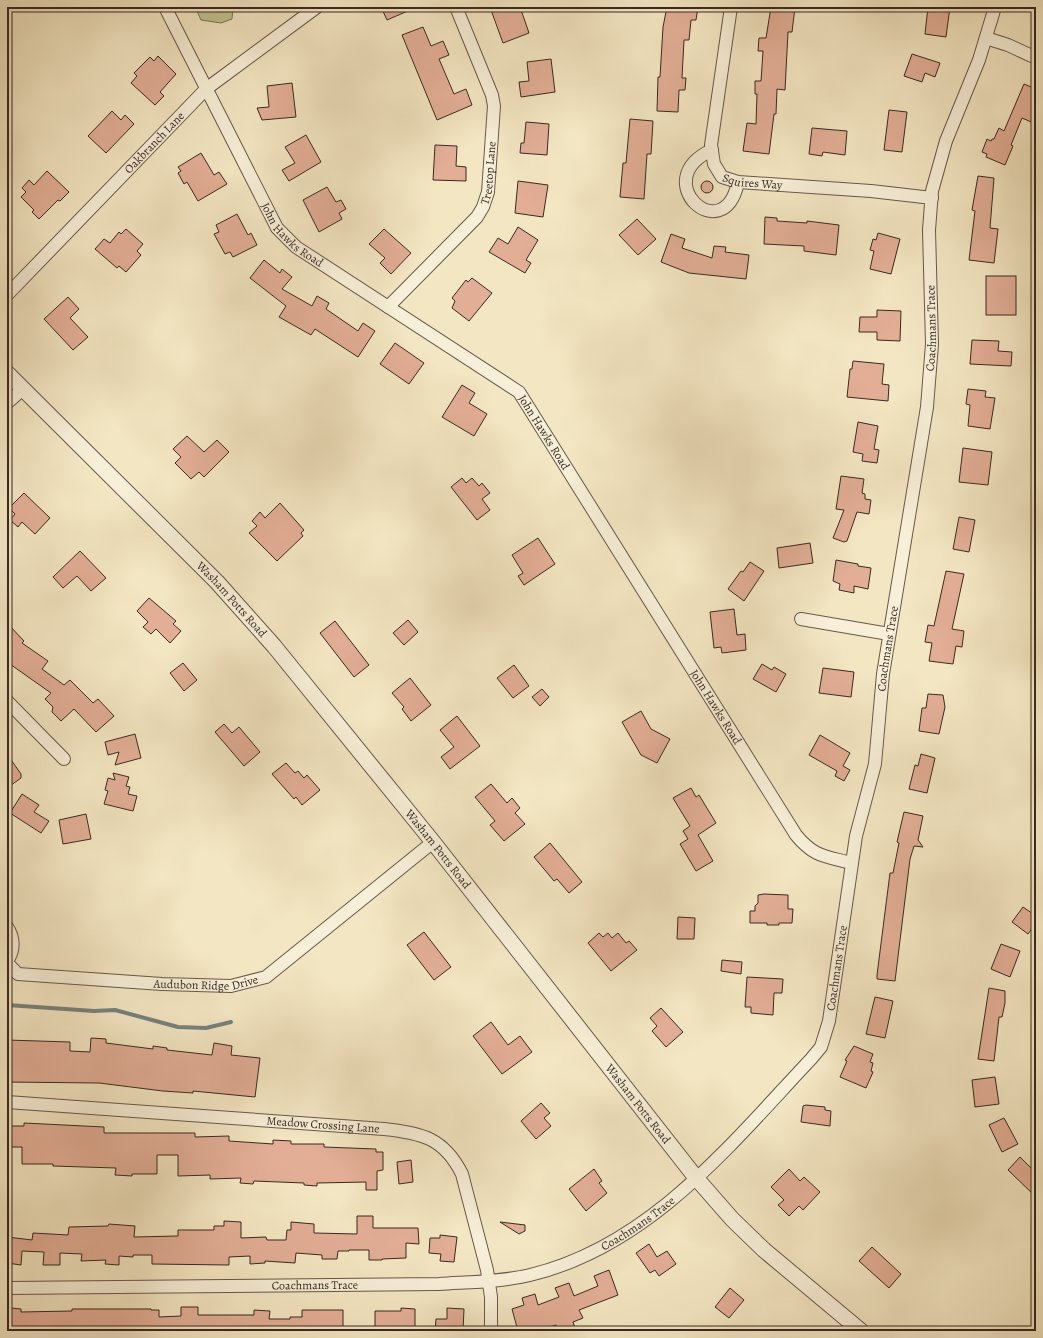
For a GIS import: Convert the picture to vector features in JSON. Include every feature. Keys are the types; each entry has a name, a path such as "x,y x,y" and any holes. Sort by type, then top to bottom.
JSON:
{"street":[{"name":"John Hawks Road","path":"165,7 277,228 296,247 518,392 796,835 805,846 817,855 851,863"},
{"name":"Oakbranch Lane","path":"7,295 206,89 317,7"},
{"name":"Treetop Lane","path":"388,307 477,217 488,192 494,106 492,95 456,7"},
{"name":"Squires Way","path":"731,7 712,150 714,164 722,177 738,182 871,191 932,198"},
{"name":"Coachmans Trace","path":"7,1288 439,1284 528,1275 548,1270 598,1249 632,1230 697,1179 737,1139 811,1059 821,1046 830,1015 851,863 858,824 876,764 883,674 927,408 931,374 933,313 929,230 932,198 946,141 979,60 995,7"},
{"path":"986,38 1008,45 1036,58"},
{"path":"712,150 700,155 692,162 686,185 689,198 697,206 707,210 720,210 728,206 733,199 738,182"},
{"name":"Washam Potts Road","path":"7,373 187,552 244,611 434,842 697,1179 758,1245 861,1331"},
{"path":"7,403 23,389"},
{"path":"801,619 889,634"},
{"path":"8,706 64,759"},
{"name":"Audubon Ridge Drive","path":"7,927 13,941 12,950 7,962 18,974 162,984 231,986 266,976 434,842"},
{"name":"Meadow Crossing Lane","path":"7,1102 384,1129 423,1135 436,1142 446,1150 456,1162 462,1174 489,1280 491,1331"}],"green space":[{"path":"195,7 233,7 232,19 221,23 201,20"}],"building":[{"path":"381,7 417,7 387,20"},
{"path":"498,7 520,7 529,33 503,43 491,10"},
{"path":"667,7 698,7 696,20 691,20 689,40 684,40 682,78 686,78 685,90 679,90 678,112 657,111 658,77 660,77 663,27"},
{"path":"771,7 795,7 792,32 788,32 785,90 777,89 776,114 774,114 769,154 743,151 747,123 756,124 757,94 755,94 755,81 761,81 763,51 758,51 759,38 766,38"},
{"path":"928,7 950,7 946,37 925,34"},
{"path":"423,27 431,46 443,41 449,55 439,59 454,94 466,89 472,105 437,120 402,35"},
{"path":"912,54 940,63 935,77 925,73 922,82 904,76"},
{"path":"158,56 176,74 160,92 164,96 155,105 131,83 137,76 134,73 150,57 154,61"},
{"path":"551,59 555,92 521,97 519,82 529,81 527,62"},
{"path":"292,83 296,117 262,120 257,108 269,107 267,86"},
{"path":"1024,84 1036,89 1036,124 1022,118 1005,165 986,157 987,154 982,152 987,139 991,141 994,139 999,128 1004,131"},
{"path":"889,110 907,112 902,152 884,150"},
{"path":"112,111 121,120 125,115 134,124 106,153 88,136"},
{"path":"630,119 653,121 651,154 647,154 644,199 620,197 623,163 626,163"},
{"path":"526,122 549,124 547,155 520,153 521,143 524,143"},
{"path":"812,128 847,131 845,155 823,152 822,156 809,154"},
{"path":"306,135 321,162 289,181 282,170 295,163 285,147"},
{"path":"435,145 457,146 456,166 466,167 466,181 433,180"},
{"path":"201,153 214,175 219,172 227,184 198,201 187,182 184,184 178,173 181,171 178,167"},
{"path":"47,171 69,192 60,201 58,200 39,219 32,212 34,210 21,197 26,192 22,188 29,180 34,185"},
{"path":"978,176 994,178 990,228 998,229 994,263 969,260 975,211 972,210"},
{"path":"518,181 548,185 543,217 515,213"},
{"path":"707,181 711,183 713,187 711,191 707,193 703,191 701,187 703,183"},
{"path":"327,187 336,202 341,200 346,209 339,213 342,219 319,232 303,200"},
{"path":"237,214 248,235 251,233 257,245 233,257 230,252 225,254 214,234 219,232 216,225"},
{"path":"765,217 777,218 777,221 807,223 807,221 839,225 836,255 804,251 804,246 764,244"},
{"path":"637,219 656,239 638,255 619,235"},
{"path":"518,227 538,240 526,260 531,263 525,273 489,252 498,238 508,244"},
{"path":"126,229 143,244 137,251 141,255 126,272 119,266 117,268 95,249 104,239 110,243 119,232 121,234"},
{"path":"384,229 411,253 391,274 380,263 385,258 369,244"},
{"path":"878,233 900,239 891,274 870,269 874,251 870,250 873,239 876,240"},
{"path":"671,234 685,239 682,248 712,258 714,246 726,247 725,252 749,255 746,279 689,273 661,262"},
{"path":"264,260 280,273 282,269 292,277 282,289 312,306 317,296 329,303 326,309 358,331 363,323 375,331 358,357 315,329 311,335 279,317 286,306 250,278"},
{"path":"986,276 1016,276 1016,315 986,315"},
{"path":"472,278 492,293 469,321 452,308 455,301 452,298 466,280 468,282"},
{"path":"68,297 79,309 70,318 88,337 73,350 44,319"},
{"path":"877,310 901,311 900,341 877,340 877,332 859,332 860,317 877,317"},
{"path":"972,340 999,341 998,351 1012,352 1011,366 970,364"},
{"path":"395,343 424,363 409,384 380,364"},
{"path":"853,361 884,364 882,384 889,385 888,401 847,397 850,369 852,369"},
{"path":"462,385 475,393 469,403 487,414 474,436 442,417"},
{"path":"968,389 986,391 985,397 995,398 990,429 968,426 970,405 966,404"},
{"path":"858,422 878,426 874,449 879,450 877,463 862,461 863,454 853,452"},
{"path":"187,436 204,452 217,440 229,452 204,477 199,472 191,479 175,463 181,457 173,449"},
{"path":"963,448 992,452 988,485 959,482"},
{"path":"841,476 864,479 862,493 865,494 865,499 871,500 869,514 857,512 847,541 844,542 833,538 844,510 836,509"},
{"path":"462,478 466,483 472,478 479,486 482,483 490,493 482,499 490,510 477,520 451,487"},
{"path":"24,493 50,518 35,534 22,522 18,527 10,520 15,514 9,508"},
{"path":"280,503 304,530 301,533 303,536 277,561 249,533 257,526 252,521 260,512 265,518"},
{"path":"959,517 975,520 969,552 953,549"},
{"path":"538,538 555,564 524,585 518,576 523,573 512,555"},
{"path":"810,543 813,563 779,568 777,548"},
{"path":"80,551 106,578 91,591 77,576 63,588 53,577"},
{"path":"836,560 871,568 868,589 854,586 854,593 839,590 840,584 833,581"},
{"path":"750,562 764,571 744,601 728,589 741,571 743,572"},
{"path":"946,571 964,574 952,629 964,631 962,647 956,646 953,664 929,661 932,643 925,642 928,625 934,626"},
{"path":"149,598 176,621 173,624 181,631 170,643 156,629 151,634 143,627 148,622 137,611"},
{"path":"734,609 737,635 745,634 746,650 722,653 721,647 714,648 710,612"},
{"path":"408,620 418,632 404,645 393,633"},
{"path":"335,621 369,665 354,677 320,633"},
{"path":"7,623 24,641 22,643 48,661 42,669 64,685 70,680 93,703 98,699 114,716 96,732 74,709 61,721 52,712 53,707 45,699 51,693 7,662"},
{"path":"183,663 197,680 184,691 170,673"},
{"path":"762,664 772,670 774,667 786,674 776,692 753,679"},
{"path":"514,665 529,686 513,698 497,678"},
{"path":"823,668 854,672 851,697 819,693"},
{"path":"410,678 431,705 411,721 402,709 404,707 392,693"},
{"path":"542,689 549,697 540,706 532,697"},
{"path":"928,694 943,695 945,707 939,734 919,731 922,708 926,708"},
{"path":"641,711 651,729 670,739 657,763 641,755 622,722"},
{"path":"457,716 480,746 450,769 441,757 454,747 440,730"},
{"path":"224,724 232,733 239,727 260,752 244,766 215,732"},
{"path":"135,734 141,758 115,765 119,752 108,755 105,742"},
{"path":"820,735 850,753 843,766 850,770 844,781 835,776 837,771 809,755"},
{"path":"7,754 21,774 21,778 7,788"},
{"path":"921,754 935,758 927,793 909,789 915,765 918,766"},
{"path":"286,763 295,773 298,771 304,778 307,775 320,790 302,805 296,797 294,799 272,774"},
{"path":"113,773 129,777 126,786 130,787 128,794 137,796 133,811 104,804 108,791 105,790 108,778 115,780"},
{"path":"491,784 507,803 512,798 520,808 515,813 525,824 504,841 490,825 495,821 475,797"},
{"path":"691,788 696,797 699,795 716,823 698,835 713,861 696,871 680,844 688,839 683,831 690,826 673,798"},
{"path":"22,794 39,805 34,812 49,821 41,833 10,813"},
{"path":"904,812 923,816 918,840 923,847 914,846 910,859 895,981 877,979 877,975 890,873 893,873 899,843 897,842"},
{"path":"86,814 91,839 63,844 59,820"},
{"path":"550,843 582,882 569,893 557,879 554,881 534,857"},
{"path":"758,895 788,895 788,909 793,909 792,923 767,925 767,923 750,923 750,911 755,911 755,906 758,903"},
{"path":"1023,907 1036,916 1036,923 1028,934 1012,922"},
{"path":"678,917 695,918 694,939 677,939"},
{"path":"424,932 451,967 434,980 407,945"},
{"path":"599,933 603,937 608,933 612,938 618,933 626,943 629,941 637,950 611,971 588,943"},
{"path":"1001,944 1020,951 1010,977 991,969"},
{"path":"722,960 742,962 741,974 721,971"},
{"path":"747,977 783,979 782,993 774,993 773,1015 751,1013 751,1007 745,1007"},
{"path":"989,988 1005,991 1005,1003 1002,1017 999,1017 994,1061 978,1059"},
{"path":"875,997 893,1001 885,1038 866,1034"},
{"path":"661,1008 683,1032 666,1047 652,1031 657,1026 650,1018"},
{"path":"491,1022 508,1045 520,1036 532,1052 502,1074 473,1036"},
{"path":"91,1038 106,1039 106,1043 153,1049 153,1046 167,1048 167,1050 212,1055 214,1043 232,1046 231,1055 260,1058 255,1097 193,1091 193,1093 163,1091 99,1083 7,1082 7,1040 70,1042 70,1051 90,1052"},
{"path":"854,1046 873,1054 870,1062 873,1063 871,1071 873,1072 866,1088 840,1077 847,1061 845,1060"},
{"path":"995,1077 999,1104 975,1107 972,1080"},
{"path":"541,1103 550,1113 544,1118 551,1126 536,1139 521,1121"},
{"path":"803,1106 825,1107 825,1110 831,1111 830,1126 801,1122"},
{"path":"1004,1118 1018,1144 1002,1152 989,1125"},
{"path":"24,1123 104,1127 104,1133 195,1133 195,1137 229,1136 229,1141 273,1144 273,1140 291,1141 291,1144 324,1144 324,1147 376,1149 376,1152 383,1152 383,1170 377,1171 377,1190 366,1190 366,1182 317,1183 317,1186 304,1185 304,1183 254,1181 253,1184 240,1183 241,1178 210,1179 210,1175 178,1176 178,1155 157,1155 157,1174 132,1174 132,1176 115,1175 116,1168 53,1166 53,1164 22,1164 22,1147 7,1147 7,1126 24,1126"},
{"path":"1020,1157 1036,1173 1036,1197 1008,1170"},
{"path":"411,1160 413,1182 399,1184 397,1162"},
{"path":"594,1169 602,1181 599,1183 607,1193 586,1211 569,1189"},
{"path":"789,1169 800,1181 804,1177 820,1192 803,1210 799,1206 789,1216 778,1205 784,1200 771,1187"},
{"path":"357,1216 373,1216 373,1228 418,1228 419,1244 406,1243 406,1258 382,1260 369,1260 369,1250 349,1250 338,1251 337,1259 322,1259 322,1255 296,1253 295,1263 265,1261 265,1263 250,1264 250,1256 229,1257 229,1265 152,1264 152,1255 133,1255 133,1257 119,1256 119,1265 105,1264 106,1260 81,1261 82,1254 60,1253 60,1265 43,1265 44,1252 22,1251 21,1265 7,1263 7,1237 32,1240 33,1233 68,1235 69,1227 108,1226 109,1224 135,1226 134,1237 178,1236 178,1230 214,1230 214,1226 224,1226 224,1221 241,1222 241,1238 266,1237 267,1240 286,1240 287,1230 291,1230 291,1222 314,1224 314,1233 357,1234"},
{"path":"500,1222 525,1225 525,1231 519,1234"},
{"path":"440,1235 457,1237 454,1262 440,1261 441,1254 429,1253 430,1238 440,1238"},
{"path":"649,1244 657,1257 667,1251 676,1264 659,1276 655,1270 650,1273 636,1253"},
{"path":"872,1247 901,1274 889,1288 859,1261"},
{"path":"609,1270 618,1295 579,1310 583,1318 573,1322 575,1328 566,1331 558,1331 556,1325 536,1331 518,1331 512,1309 524,1305 522,1298 535,1294 538,1305 559,1297 555,1288 569,1283 574,1296 598,1286 594,1276"},
{"path":"730,1288 744,1300 729,1318 715,1307"},
{"path":"181,1307 198,1307 198,1315 254,1315 254,1310 270,1311 269,1319 290,1319 290,1317 302,1317 302,1310 343,1310 343,1331 7,1331 7,1318 11,1318 11,1308 21,1309 21,1312 72,1311 72,1309 151,1309 159,1310 159,1317 181,1316"},
{"path":"401,1308 415,1309 415,1331 375,1331 375,1311 401,1311"},
{"path":"447,1308 464,1309 463,1331 435,1331 436,1319 447,1319"}],"waterway":[{"path":"7,1005 94,1011 115,1010 178,1027 206,1028 231,1022"}]}
